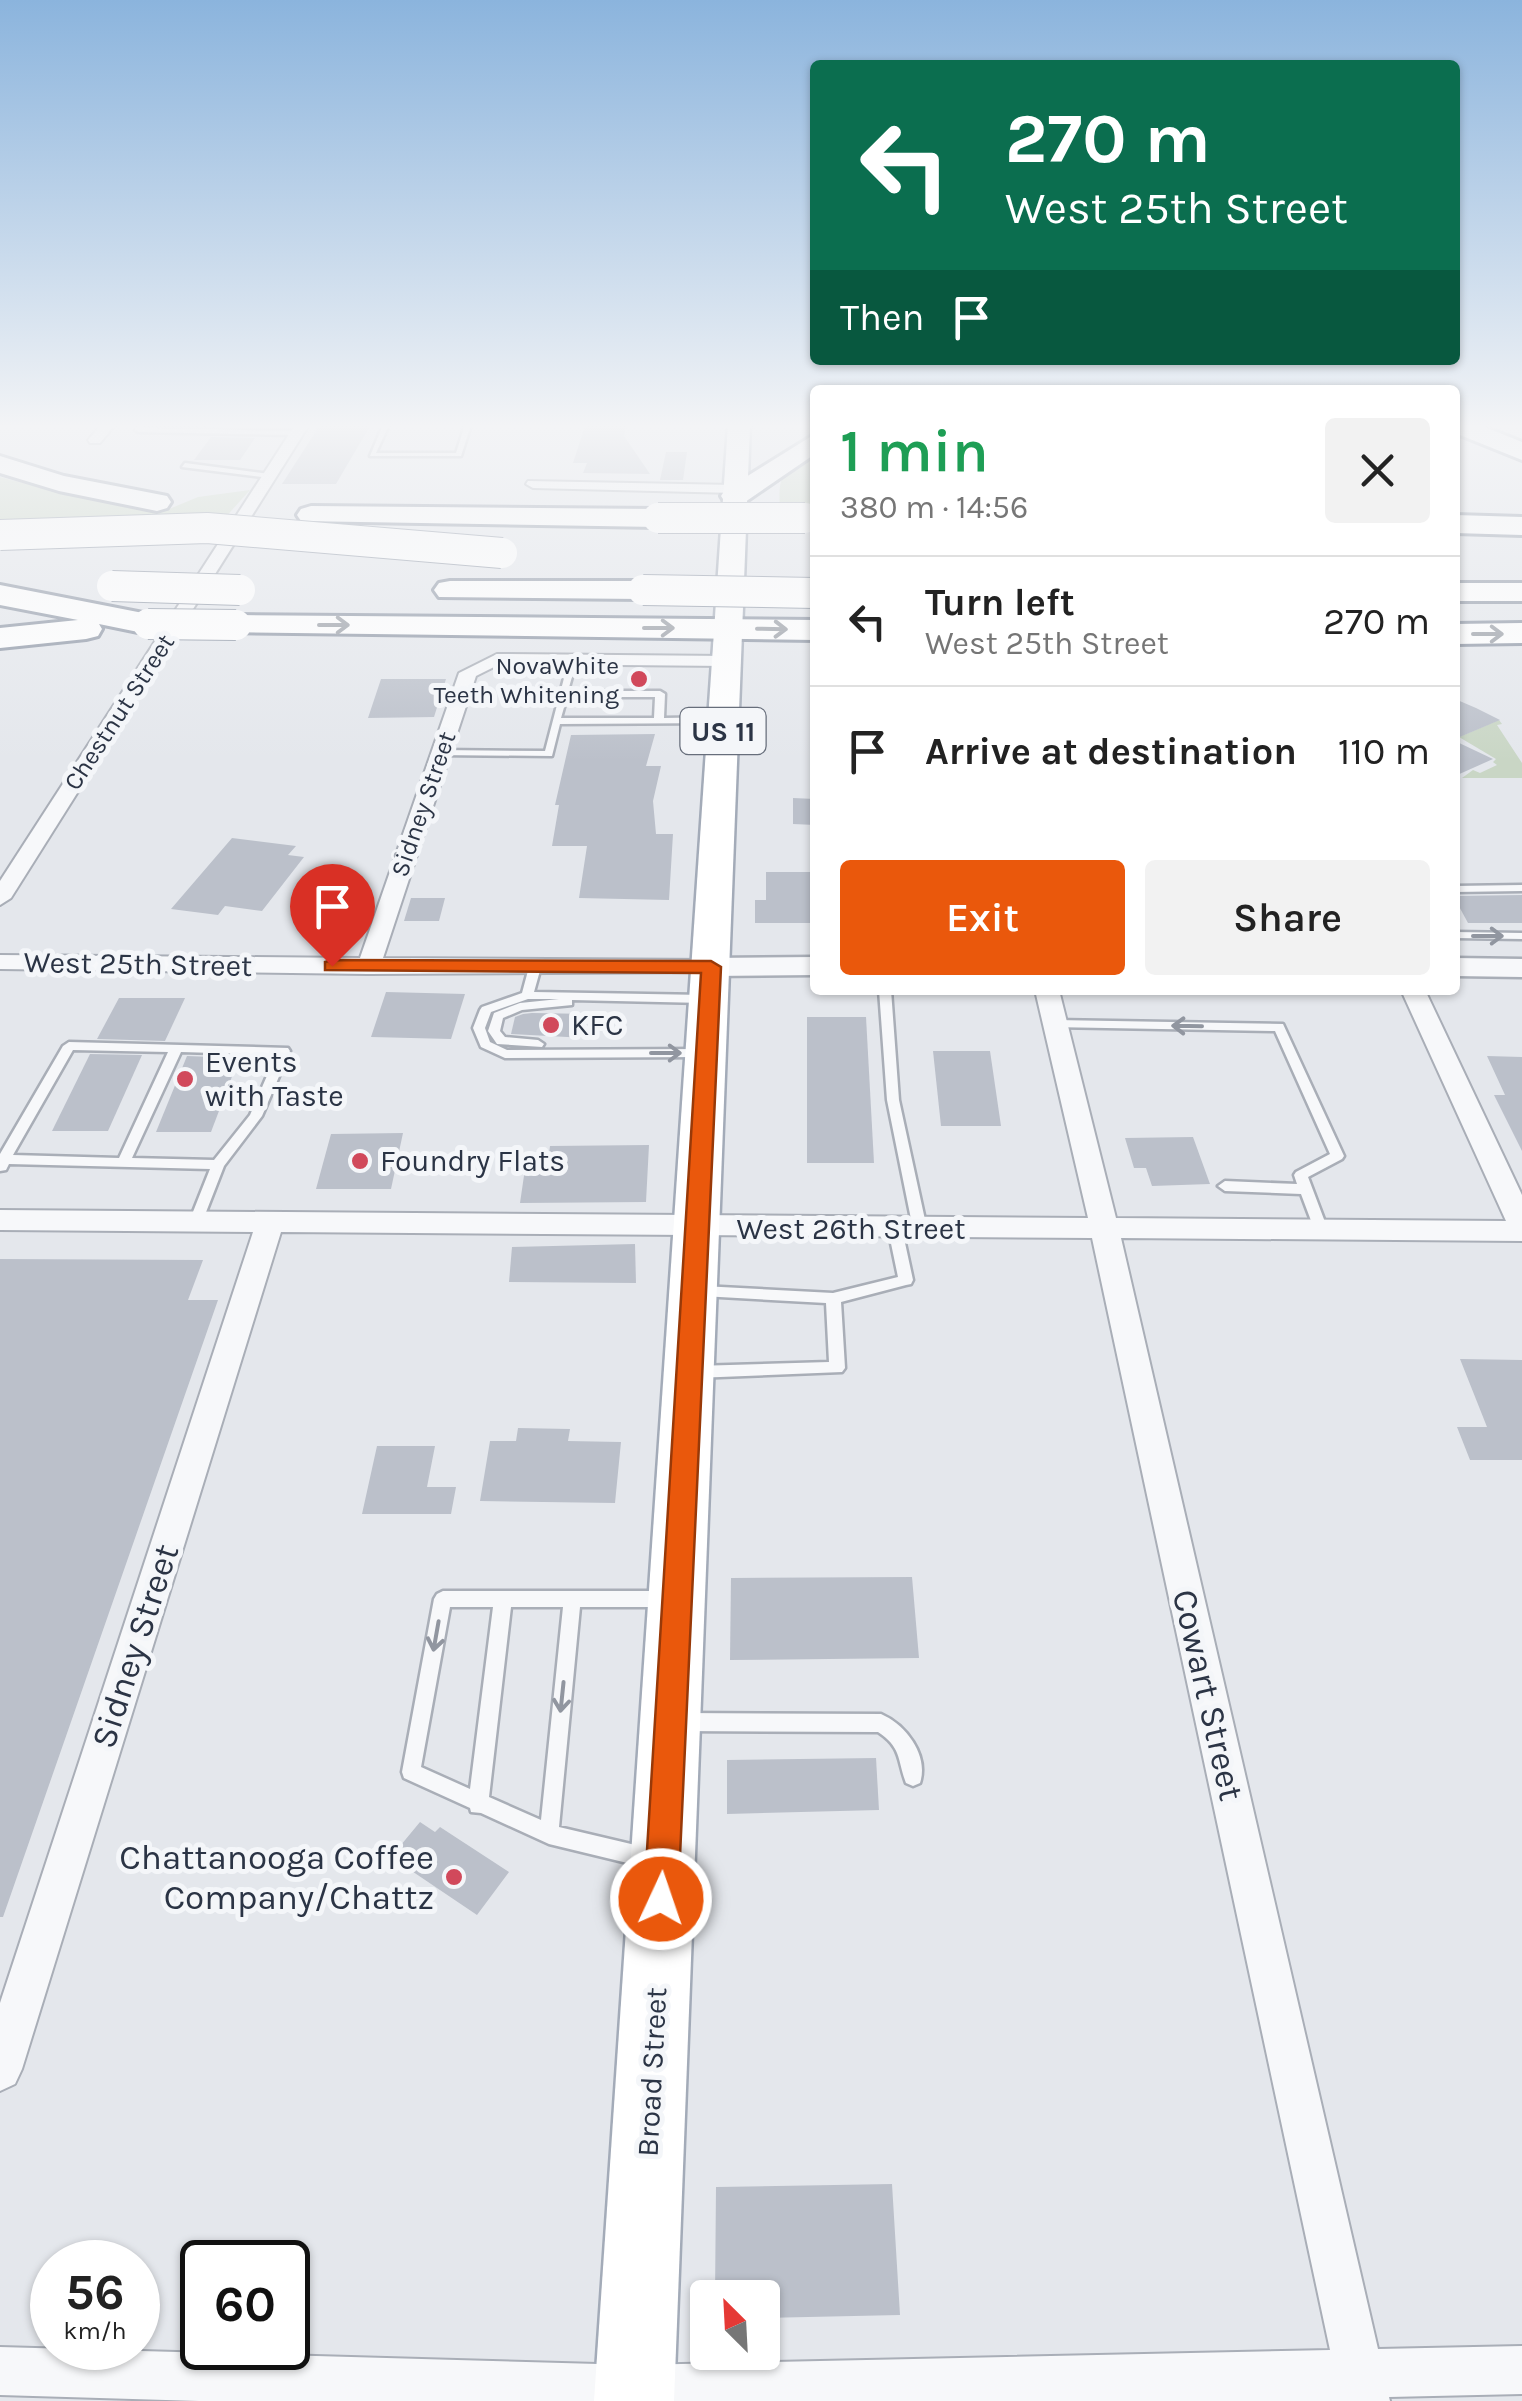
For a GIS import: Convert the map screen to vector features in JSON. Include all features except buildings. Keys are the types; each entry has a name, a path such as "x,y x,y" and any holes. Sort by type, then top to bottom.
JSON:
{"highway":[{"path":"333,537 644,577 810,593"},
{"path":"0,548 178,541 511,560"},
{"path":"428,590 511,560"},
{"path":"610,560 644,577 810,585"},
{"path":"698,560 757,561"},
{"path":"644,577 810,572"},
{"path":"1460,574 1522,574"},
{"path":"0,581 278,590"},
{"path":"1460,592 1522,592"},
{"path":"0,595 148,624"},
{"path":"0,638 148,624 727,644 810,631"},
{"path":"1460,634 1522,633"}],"main road":[{"name":"Broad Street","path":"634,2395 733,537"}],"street":[{"name":"Chestnut Street","path":"0,898 231,537"},
{"path":"572,659 727,644"},
{"name":"Sidney Street","path":"368,966 468,672 497,658 572,659"},
{"name":"West 25th Street","path":"0,962 535,967 709,1006 810,968"},
{"path":"1460,966 1522,968"},
{"path":"1414,995 1522,1228"},
{"name":"Cowart Street","path":"1051,1007 1362,2387"},
{"name":"West 26th Street","path":"0,1220 697,1228 1522,1228"},
{"name":"Sidney Street","path":"0,2069 270,1223"},
{"path":"0,2371 634,2395 1362,2387 1522,2370"}],"lane":[{"path":"440,753 549,754 572,659"},
{"path":"563,694 660,694 660,721"},
{"path":"556,721 724,720"},
{"path":"1460,889 1522,888"},
{"path":"1460,936 1522,936"},
{"path":"527,995 535,967"},
{"path":"527,995 709,1006 594,1053 504,1054 485,1044 479,1028 486,1010 527,995"},
{"path":"694,1291 833,1298 906,1280 908,1229 885,995"},
{"path":"593,997 547,1007 507,1010 498,1016 494,1031 506,1044 572,1044 594,1053"},
{"path":"1051,1007 1279,1027 1336,1156 1301,1175 1321,1230"},
{"path":"2,1164 69,1046 284,1052 256,1116 218,1164 196,1222"},
{"path":"124,1162 176,1049"},
{"path":"2,1164 218,1164"},
{"path":"1225,1186 1306,1189"},
{"path":"689,1372 837,1368 833,1298"},
{"path":"663,1862 549,1834 411,1772 443,1599 677,1599"},
{"path":"478,1805 503,1600"},
{"path":"549,1834 572,1600"},
{"path":"670,1722 881,1722 902,1734 914,1777"}],"green space":[{"path":"1499,720 1502,724 1497,725 1522,763 1522,778 1462,778 1473,770 1480,773 1497,765 1493,762 1496,759 1460,737"}],"place":[{"name":"NovaWhite Teeth Whitening","path":"639,679"},
{"name":"KFC","path":"551,1025"},
{"name":"Events with Taste","path":"185,1079"},
{"name":"Foundry Flats","path":"360,1161"},
{"name":"Chattanooga Coffee Company/Chattz","path":"454,1877"}],"route":[{"path":"332,966 711,967 661,1899"}]}
